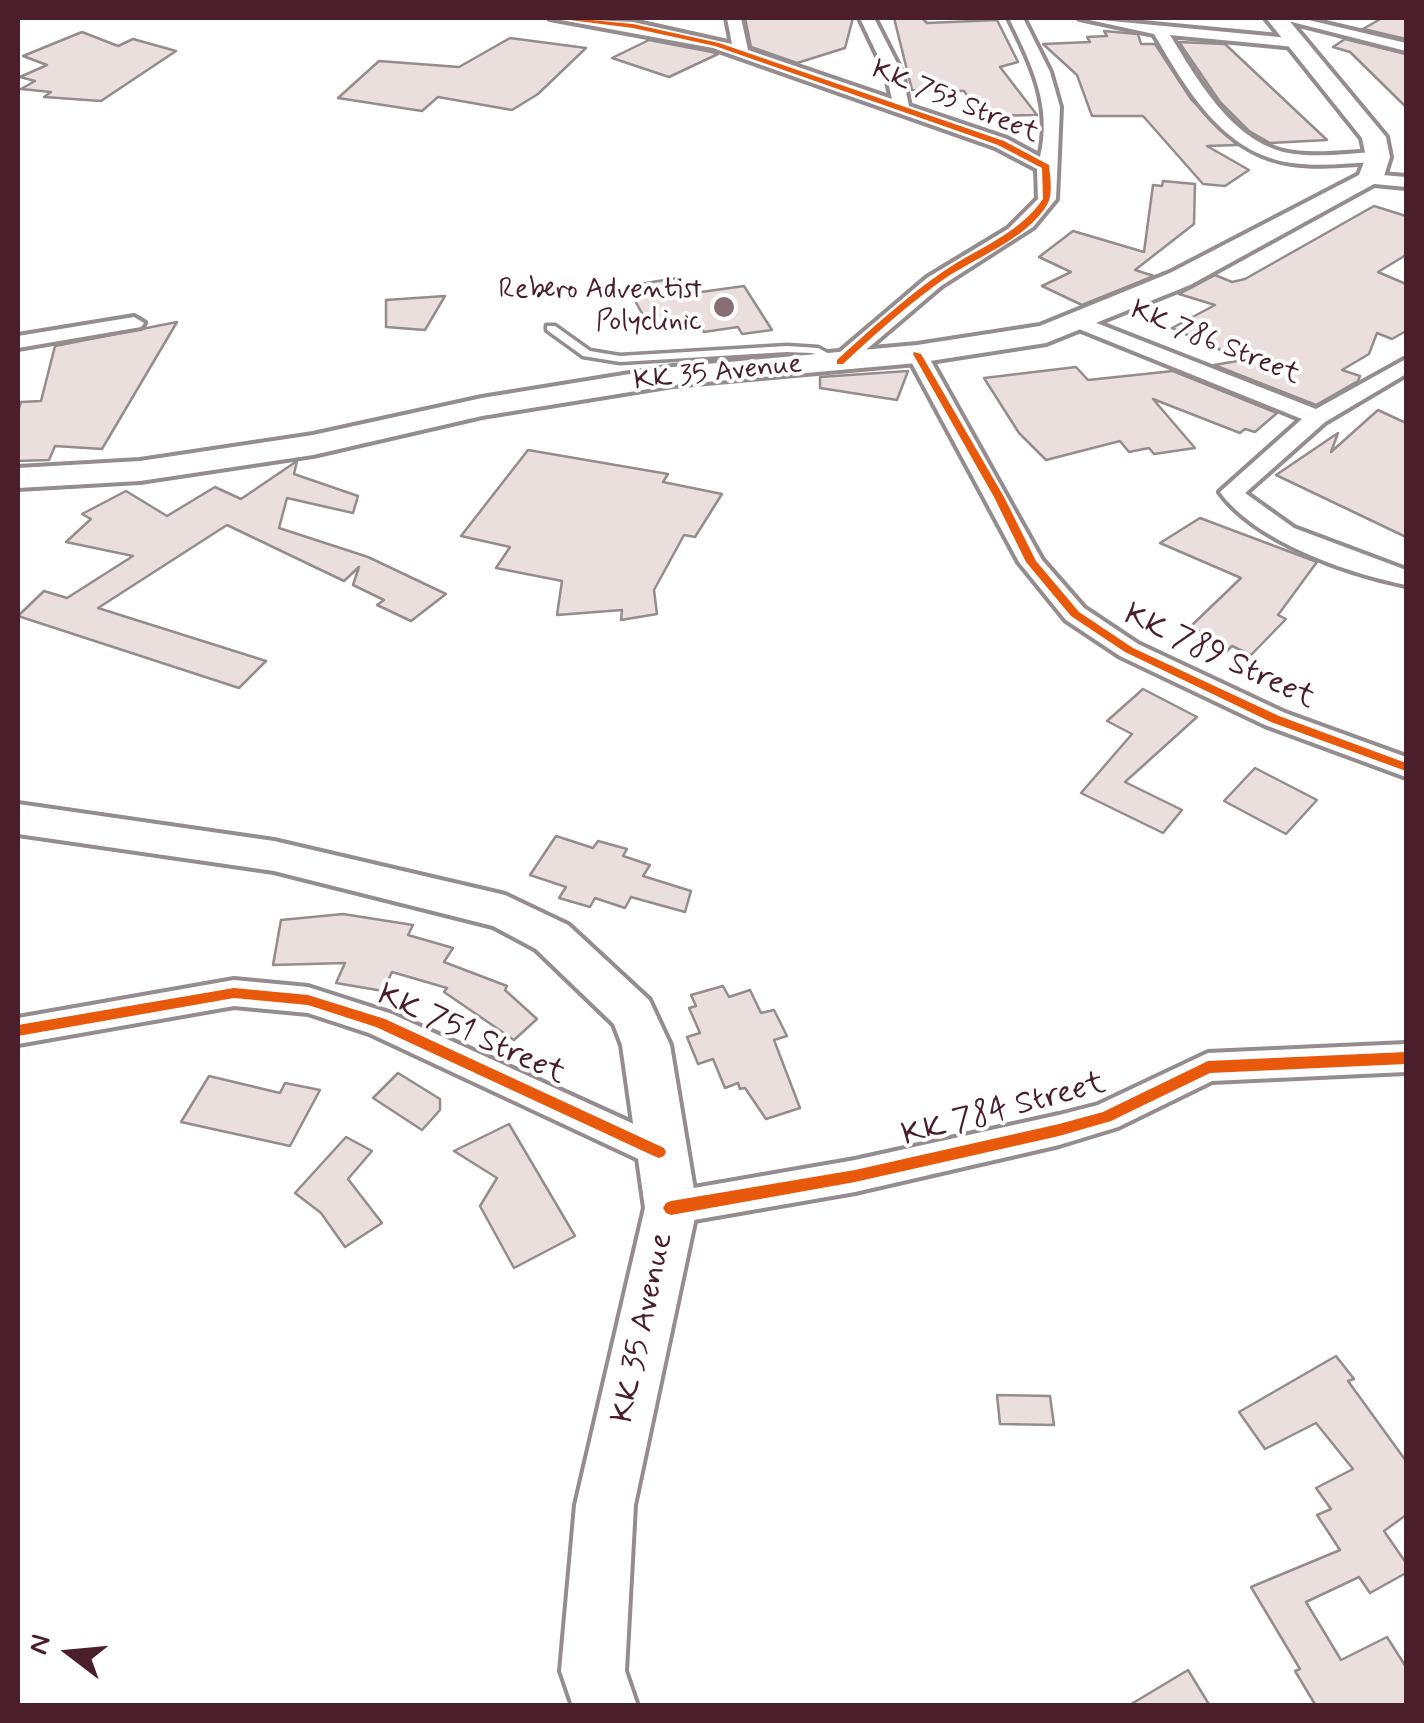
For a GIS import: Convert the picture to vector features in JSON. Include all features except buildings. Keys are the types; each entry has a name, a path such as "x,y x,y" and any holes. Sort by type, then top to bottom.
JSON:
{"main road":[{"path":"1285,26 1374,137 1374,168"},
{"name":"KK 35 Avenue","path":"18,478 140,471 312,446 482,408 654,379 1003,343 1081,322 1180,279 1374,168"},
{"name":"KK 35 Avenue","path":"18,819 274,856 505,912 552,936 633,1012 646,1045 659,1152 671,1208 605,1505 594,1671 605,1706"}],"street":[{"name":"KK 753 Street","path":"556,18 668,32 741,53 1000,143 1046,167 1048,199 1023,230 952,269 900,307 840,362"},
{"path":"734,18 741,53"},
{"path":"867,18 894,74 902,109"},
{"path":"1016,18 1054,103 1052,146 1046,167"},
{"path":"1087,18 1159,30 1285,26 1406,46"},
{"path":"1159,30 1206,99 1242,136 1278,156 1374,168 1406,182"},
{"name":"KK 786 Street","path":"1081,322 1317,417 1280,454 1238,483 1232,492 1237,500 1283,530 1406,578"},
{"path":"18,342 134,323"},
{"name":"KK 789 Street","path":"916,354 1000,498 1030,562 1085,622 1128,650 1275,719 1406,766"},
{"path":"1317,417 1406,365"},
{"name":"KK 751 Street","path":"18,1032 234,994 308,1000 380,1023 659,1152"},
{"name":"KK 784 Street","path":"671,1208 855,1176 1058,1130 1106,1117 1208,1067 1406,1058"}],"lane":[{"path":"551,328 587,354 620,359 814,350 840,362"}],"cycle path":[{"path":"557,18 633,26 717,44 1001,143 1046,167 1047,199 1027,223 934,282 840,362"},
{"path":"917,354 999,497 1031,562 1075,614 1129,650 1275,719 1406,767"},
{"path":"18,1031 234,993 308,1000 380,1023 659,1152"},
{"path":"671,1208 855,1176 1059,1130 1106,1117 1208,1067 1406,1058"}],"place":[{"name":"Rebero Adventist Polyclinic","path":"724,307"}]}
